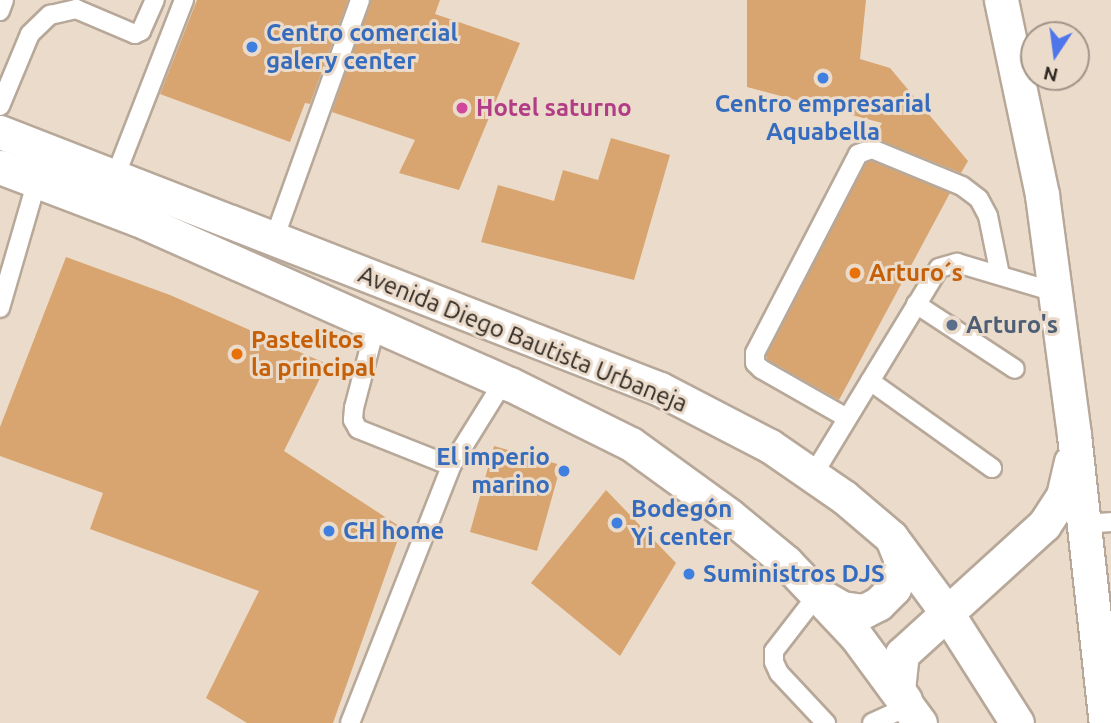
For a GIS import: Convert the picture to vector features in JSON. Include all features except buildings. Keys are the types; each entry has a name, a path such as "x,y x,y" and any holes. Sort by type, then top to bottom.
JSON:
{"street":[{"path":"1001,0 1042,195 1074,435 1097,523 1106,723"},
{"name":"Avenida Diego Bautista Urbaneja","path":"0,132 660,389 770,446 813,475 891,537 947,613 1017,723"},
{"name":"Avenida Diego Bautista Urbaneja","path":"0,167 136,219 376,324 631,444 730,516 786,562 856,636 915,714"},
{"path":"915,714 898,690 902,654 1031,537 1056,510 1070,472 1074,435"},
{"path":"818,594 842,608 864,611 878,604 894,588 900,571 900,558 891,537"}],"lane":[{"path":"0,11 5,0"},
{"path":"0,106 30,34 50,15 76,9 135,34 141,31 155,0"},
{"path":"115,177 184,0"},
{"path":"274,239 360,0"},
{"path":"847,418 761,369 755,363 755,353 858,153 873,149 962,186 979,199 988,216 1000,275"},
{"path":"0,308 37,181"},
{"path":"813,475 939,268 957,263 1055,292"},
{"path":"916,304 1015,369"},
{"path":"376,324 362,367 354,420 358,429 451,466"},
{"path":"870,381 992,468"},
{"path":"350,723 451,466 504,382"},
{"path":"818,594 774,651 774,662 779,673 826,723"},
{"path":"872,723 915,714"}],"place":[{"name":"Centro comercial galery center","path":"252,47"},
{"name":"Centro empresarial Aquabella","path":"823,78"},
{"name":"Hotel saturno","path":"462,108"},
{"name":"Arturo´s","path":"855,273"},
{"name":"Arturo's","path":"952,325"},
{"name":"Pastelitos la principal","path":"237,354"},
{"name":"El imperio marino","path":"564,471"},
{"name":"Bodegón Yi center","path":"617,523"},
{"name":"CH home","path":"329,531"},
{"name":"Suministros DJS","path":"689,574"}]}
